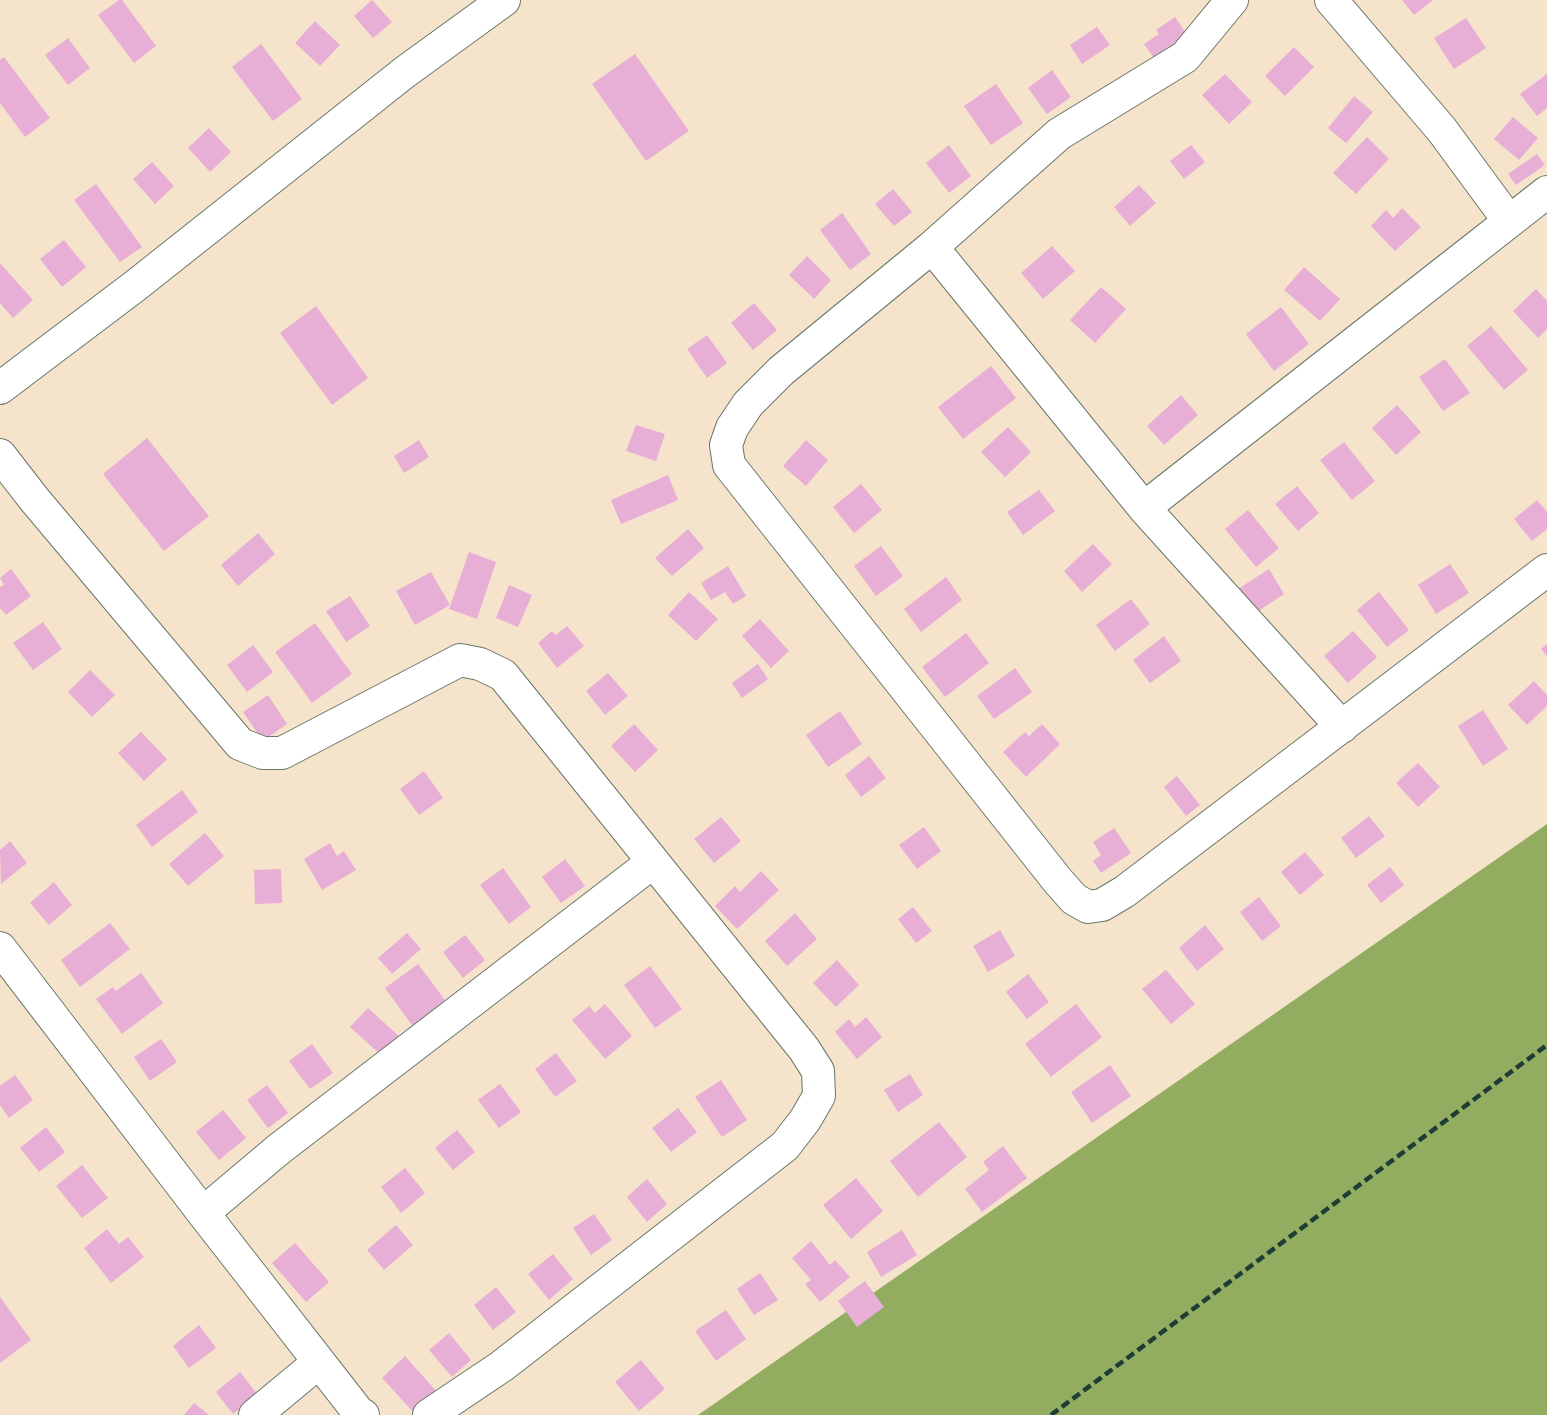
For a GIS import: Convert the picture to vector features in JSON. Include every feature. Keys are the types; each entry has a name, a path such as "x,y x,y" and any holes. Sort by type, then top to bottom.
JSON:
{"street":[{"path":"0,388 135,286 405,72 504,0"},
{"path":"1232,0 1185,57 1059,134 932,247 781,371 748,404 732,428 726,445 729,465 1058,881 1074,899 1088,907 1101,905 1124,892 1547,570"},
{"path":"1331,0 1442,130 1509,221"},
{"path":"1144,508 1547,192"},
{"path":"932,247 1144,508 1342,727"},
{"path":"0,455 34,499 240,744 263,753 282,753 460,660 480,664 503,675 804,1049 818,1071 819,1096 805,1120 785,1146 502,1366 437,1412"},
{"path":"203,1213 279,1149 652,862"},
{"path":"0,948 203,1213 359,1413 363,1415"},
{"path":"255,1415 319,1362"}],"green space":[{"path":"1547,824 1547,1415 698,1415"}],"building":[{"path":"122,0 156,46 134,63 98,15"},
{"path":"372,0 392,22 373,38 354,16"},
{"path":"1402,0 1433,0 1414,15"},
{"path":"1175,17 1190,39 1156,61 1144,44 1159,34 1156,30"},
{"path":"1466,18 1486,48 1454,69 1434,38"},
{"path":"315,21 340,45 320,66 295,43"},
{"path":"1097,27 1110,45 1082,64 1070,45"},
{"path":"68,38 90,68 68,85 45,55"},
{"path":"261,44 302,99 273,121 232,67"},
{"path":"1294,47 1314,67 1285,96 1265,76"},
{"path":"635,54 689,131 646,161 592,84"},
{"path":"4,57 50,118 25,137 0,103 0,60"},
{"path":"1052,70 1071,97 1047,114 1028,88"},
{"path":"1225,74 1252,102 1229,124 1202,95"},
{"path":"1547,74 1547,108 1537,116 1520,94"},
{"path":"996,84 1023,123 991,145 964,106"},
{"path":"1354,96 1373,112 1346,143 1328,128"},
{"path":"1513,117 1538,138 1519,160 1494,139"},
{"path":"209,128 231,152 210,172 188,148"},
{"path":"1367,137 1389,159 1356,194 1333,173"},
{"path":"949,145 971,176 949,193 926,163"},
{"path":"1191,145 1205,162 1184,179 1170,161"},
{"path":"1537,154 1545,165 1516,185 1508,174"},
{"path":"152,162 174,186 155,204 133,179"},
{"path":"96,184 142,247 120,262 74,200"},
{"path":"1139,185 1156,203 1130,226 1114,207"},
{"path":"893,189 912,212 894,226 875,204"},
{"path":"1402,208 1421,227 1395,251 1371,226 1386,210 1393,218"},
{"path":"842,213 871,254 850,270 820,230"},
{"path":"64,240 86,267 62,287 40,259"},
{"path":"1052,246 1075,271 1043,299 1021,273"},
{"path":"807,256 831,280 814,299 789,275"},
{"path":"0,263 33,300 13,318 0,303"},
{"path":"1304,267 1340,299 1320,321 1284,290"},
{"path":"1101,287 1126,309 1095,343 1070,320"},
{"path":"1536,289 1547,301 1547,329 1538,338 1513,311"},
{"path":"754,303 777,330 753,350 731,323"},
{"path":"316,306 368,378 332,405 280,333"},
{"path":"1281,307 1309,344 1274,371 1246,334"},
{"path":"1491,326 1528,370 1504,390 1467,346"},
{"path":"707,335 727,363 707,378 687,349"},
{"path":"1445,359 1470,393 1443,411 1419,377"},
{"path":"991,366 1016,398 963,439 938,407"},
{"path":"1181,395 1198,415 1164,445 1147,426"},
{"path":"1397,405 1421,432 1396,455 1372,428"},
{"path":"636,425 665,434 656,461 626,451"},
{"path":"1008,427 1031,452 1005,477 981,452"},
{"path":"147,438 209,516 164,551 103,474"},
{"path":"419,440 429,457 404,473 394,456"},
{"path":"806,440 828,460 806,486 783,466"},
{"path":"1344,442 1375,481 1352,500 1320,460"},
{"path":"668,475 678,500 621,524 611,500"},
{"path":"861,484 882,510 854,533 833,507"},
{"path":"1297,486 1319,513 1298,531 1275,504"},
{"path":"1039,490 1055,511 1023,535 1007,512"},
{"path":"1537,500 1547,512 1547,529 1532,541 1514,519"},
{"path":"1248,510 1279,548 1256,567 1225,529"},
{"path":"688,529 704,548 672,576 655,558"},
{"path":"258,533 275,554 238,586 221,565"},
{"path":"1093,544 1112,564 1082,592 1064,571"},
{"path":"881,546 903,576 876,596 854,566"},
{"path":"469,552 496,562 477,619 449,609"},
{"path":"1450,564 1469,593 1436,614 1418,585"},
{"path":"728,566 746,596 733,604 725,592 711,600 701,583"},
{"path":"11,569 31,596 6,615 0,608 0,587 4,585 0,578"},
{"path":"1269,569 1284,594 1254,614 1238,589"},
{"path":"431,572 450,605 415,625 396,591"},
{"path":"946,577 962,600 921,632 904,609"},
{"path":"509,585 532,595 518,627 496,618"},
{"path":"689,592 718,619 696,641 668,615"},
{"path":"1379,592 1409,630 1387,647 1357,610"},
{"path":"350,596 370,626 346,642 326,611"},
{"path":"1131,599 1150,624 1115,651 1096,625"},
{"path":"760,619 789,651 771,668 742,636"},
{"path":"43,622 62,649 33,670 13,643"},
{"path":"315,623 352,674 312,703 275,652"},
{"path":"567,626 584,646 557,668 538,643 552,631 556,635"},
{"path":"1353,631 1377,657 1348,683 1324,656"},
{"path":"966,633 989,663 945,697 922,667"},
{"path":"1164,636 1181,661 1150,683 1133,660"},
{"path":"1547,644 1547,656 1541,649"},
{"path":"253,645 273,672 247,692 227,665"},
{"path":"758,664 768,679 742,698 732,683"},
{"path":"1015,668 1032,692 994,719 977,696"},
{"path":"90,670 115,695 92,717 68,692"},
{"path":"608,673 628,696 605,715 586,691"},
{"path":"1534,681 1547,695 1547,706 1527,725 1508,705"},
{"path":"268,695 287,724 263,741 243,712"},
{"path":"1483,710 1508,749 1483,766 1458,726"},
{"path":"840,711 862,744 828,767 806,735"},
{"path":"634,724 658,750 635,772 611,746"},
{"path":"1042,724 1060,744 1026,777 1003,752 1025,732 1029,736"},
{"path":"141,732 167,759 144,781 118,753"},
{"path":"869,756 886,778 861,797 845,775"},
{"path":"1418,763 1440,787 1418,807 1396,783"},
{"path":"424,771 443,798 419,815 400,789"},
{"path":"1177,776 1200,805 1186,816 1164,787"},
{"path":"182,790 198,812 152,847 136,825"},
{"path":"1369,816 1385,836 1356,858 1341,838"},
{"path":"721,817 741,841 714,863 694,839"},
{"path":"924,827 941,851 917,869 899,845"},
{"path":"1114,828 1131,853 1101,873 1093,861 1101,855 1093,842"},
{"path":"205,833 224,856 188,886 169,864"},
{"path":"10,841 27,863 1,884 0,850"},
{"path":"330,843 337,856 344,851 356,870 322,890 304,859"},
{"path":"1305,852 1324,875 1300,895 1281,872"},
{"path":"565,859 585,886 561,903 542,877"},
{"path":"1390,867 1404,885 1381,903 1367,885"},
{"path":"503,868 531,907 509,924 480,885"},
{"path":"281,869 282,903 255,904 254,870"},
{"path":"761,871 779,890 737,929 715,906 735,886 740,892"},
{"path":"54,882 72,905 49,925 30,903"},
{"path":"1259,897 1281,926 1262,941 1240,912"},
{"path":"913,907 932,931 916,943 898,919"},
{"path":"795,913 817,939 787,966 765,941"},
{"path":"110,923 130,949 80,987 61,960"},
{"path":"1205,925 1224,949 1197,971 1179,948"},
{"path":"1000,930 1015,956 988,972 973,946"},
{"path":"407,933 421,949 392,974 378,958"},
{"path":"465,935 485,960 463,978 443,952"},
{"path":"837,960 859,985 836,1007 813,983"},
{"path":"418,964 451,1008 417,1032 385,988"},
{"path":"650,966 682,1009 655,1028 624,985"},
{"path":"1166,970 1195,1004 1171,1024 1142,989"},
{"path":"141,973 163,1003 122,1034 96,999 113,987 116,991"},
{"path":"1028,974 1049,1002 1027,1019 1006,992"},
{"path":"605,1004 632,1036 605,1059 572,1020 589,1006 595,1013"},
{"path":"1076,1004 1102,1037 1051,1077 1025,1044"},
{"path":"368,1008 400,1037 382,1056 350,1027"},
{"path":"866,1017 882,1037 857,1059 835,1032 849,1019 855,1027"},
{"path":"161,1039 177,1062 150,1081 134,1057"},
{"path":"312,1044 333,1073 310,1089 289,1061"},
{"path":"556,1053 577,1081 555,1097 535,1069"},
{"path":"1110,1065 1131,1096 1092,1123 1071,1092"},
{"path":"910,1074 923,1095 898,1112 884,1090"},
{"path":"15,1075 33,1100 9,1118 0,1105 0,1086"},
{"path":"721,1080 747,1120 722,1137 695,1097"},
{"path":"500,1084 521,1112 499,1128 478,1100"},
{"path":"267,1085 288,1113 268,1128 247,1100"},
{"path":"678,1108 697,1132 671,1152 652,1128"},
{"path":"223,1110 246,1138 219,1160 196,1132"},
{"path":"939,1122 967,1157 918,1197 890,1161"},
{"path":"46,1127 65,1152 39,1172 20,1148"},
{"path":"457,1130 475,1152 453,1170 435,1148"},
{"path":"1003,1146 1027,1178 982,1212 965,1189 989,1170 983,1162"},
{"path":"82,1165 108,1198 82,1218 56,1186"},
{"path":"405,1168 425,1193 401,1213 381,1187"},
{"path":"856,1178 883,1211 851,1239 823,1205"},
{"path":"647,1179 667,1204 647,1222 627,1197"},
{"path":"594,1214 612,1240 591,1255 573,1228"},
{"path":"396,1225 413,1245 384,1270 367,1250"},
{"path":"107,1229 119,1244 128,1237 144,1257 111,1283 84,1248"},
{"path":"902,1230 917,1255 881,1277 867,1252"},
{"path":"811,1241 830,1265 835,1260 850,1277 820,1302 805,1284 811,1280 792,1258"},
{"path":"295,1243 329,1282 306,1302 272,1263"},
{"path":"553,1254 573,1279 549,1300 528,1274"},
{"path":"760,1273 778,1300 754,1315 737,1289"},
{"path":"865,1281 884,1307 857,1327 838,1301"},
{"path":"496,1287 516,1312 493,1330 474,1305"},
{"path":"0,1297 31,1340 0,1363"},
{"path":"726,1310 746,1339 716,1361 695,1331"},
{"path":"199,1325 216,1348 189,1368 173,1346"},
{"path":"449,1333 471,1360 452,1377 429,1350"},
{"path":"405,1356 438,1393 415,1414 382,1378"},
{"path":"641,1360 665,1389 639,1411 615,1382"},
{"path":"240,1372 258,1395 233,1414 216,1392"},
{"path":"194,1403 209,1415 184,1415"}],"railway":[{"path":"1051,1415 1547,1045"}]}
